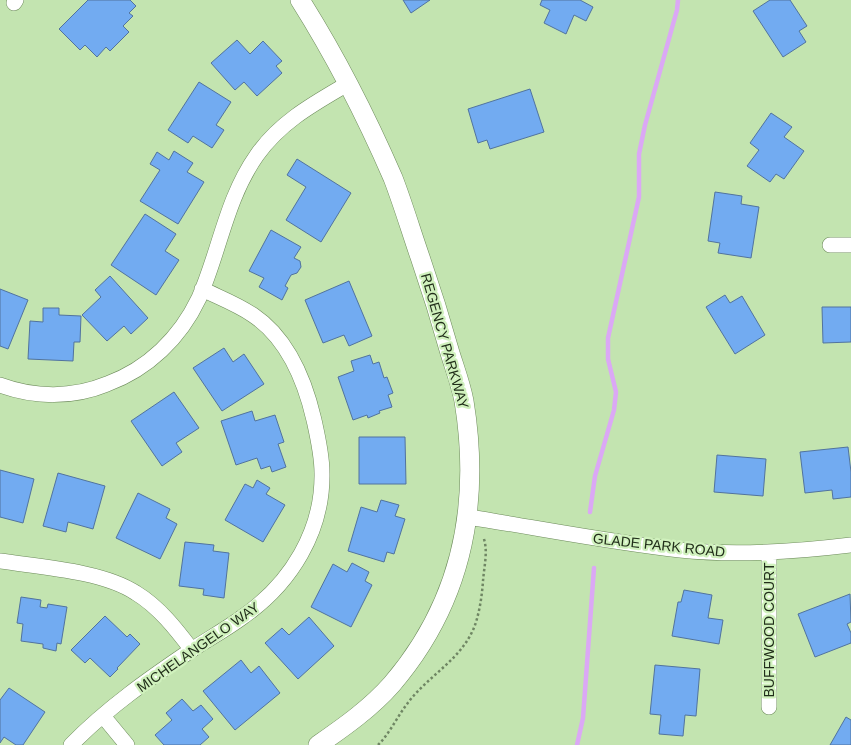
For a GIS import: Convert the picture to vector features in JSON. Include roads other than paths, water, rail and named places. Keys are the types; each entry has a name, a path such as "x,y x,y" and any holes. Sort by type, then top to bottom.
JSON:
{"street":[{"name":"REGENCY PARKWAY","path":"300,0 349,83 393,179 431,288 464,399 471,460 468,517 456,569 443,604 429,632 412,659 391,685 368,708 318,745"},
{"path":"0,385 21,392 46,394 73,394 94,390 119,380 146,364 162,351 177,333 198,299 234,197 258,154 290,120 311,104 349,83"},
{"path":"830,245 851,245"},
{"name":"MICHELANGELO WAY","path":"71,745 103,716 150,679 245,616 265,600 293,569 313,530 322,494 320,448 313,417 301,380 288,351 274,334 253,315 202,289"},
{"name":"GLADE PARK ROAD","path":"468,517 585,537 680,550 769,552 851,545"},
{"name":"BUFFWOOD COURT","path":"769,552 769,708"},
{"path":"0,561 101,577 119,584 136,593 153,606 170,622 192,650"},
{"path":"103,716 127,745"}],"waterway":[{"path":"590,512 595,476 614,410 616,392 608,359 608,338 639,197 639,154 678,0"},
{"path":"577,745 583,718 594,568"}]}
